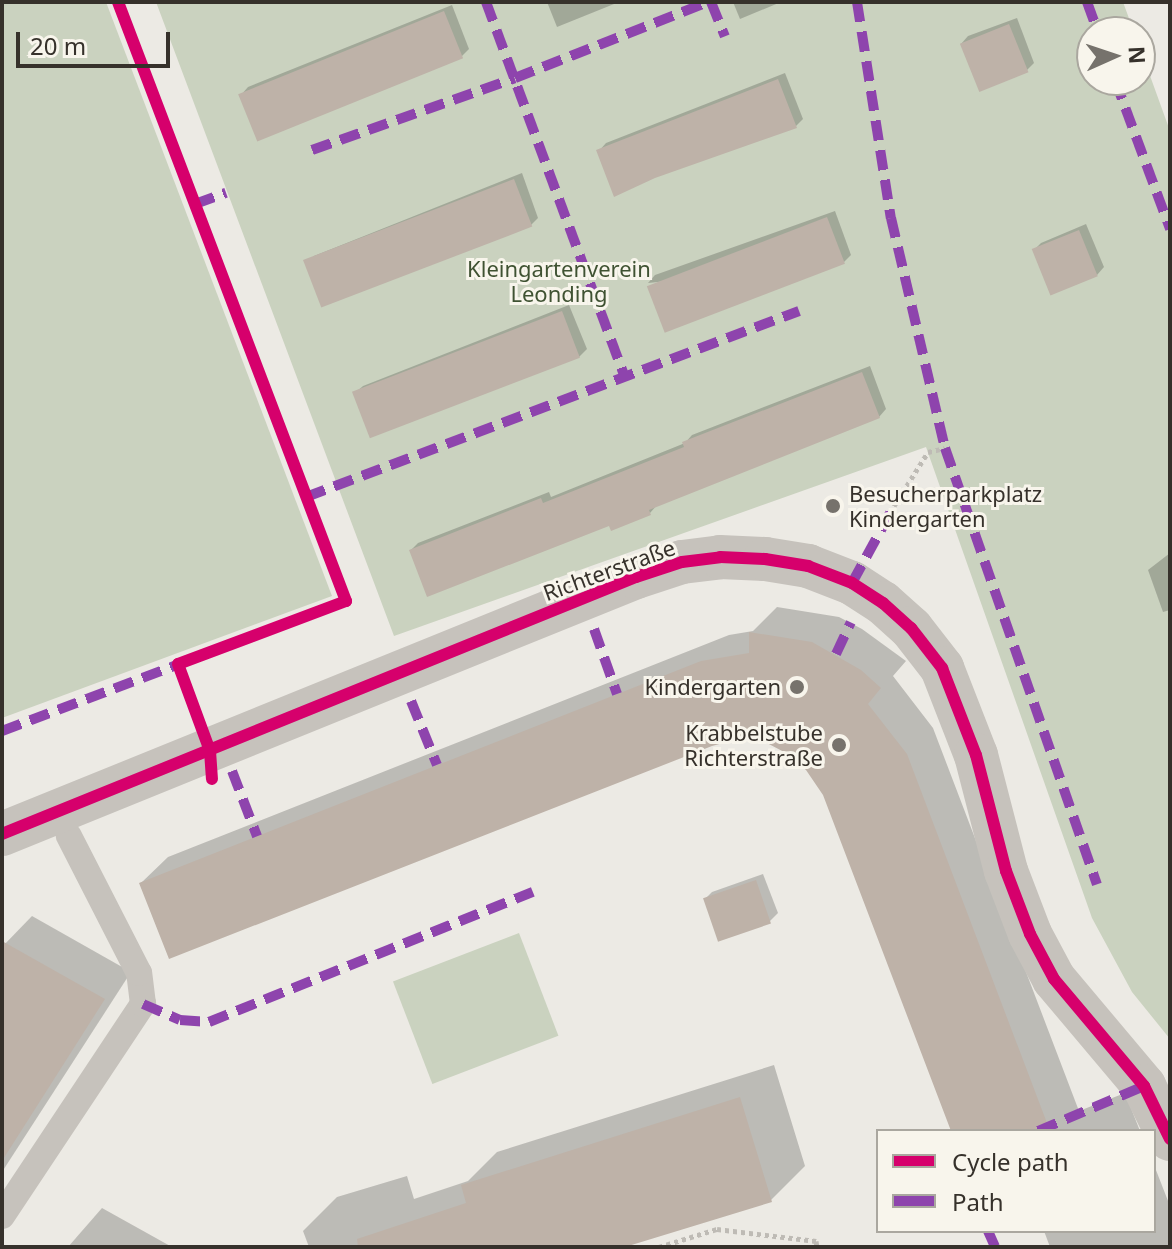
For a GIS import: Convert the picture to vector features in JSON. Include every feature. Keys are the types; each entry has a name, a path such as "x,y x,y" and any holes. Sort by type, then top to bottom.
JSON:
{"street":[{"name":"Richterstraße","path":"2,834 636,577 682,562 720,557 765,559 808,566 852,583 883,603 911,628 942,668 976,755 1006,871 1030,934 1054,979 1144,1086 1170,1139"}],"lane":[{"path":"2,1216 143,1004 139,973 69,836"}],"path":[{"path":"894,506 928,452 945,448"},
{"path":"691,1227 693,1236"},
{"path":"659,1247 717,1229 816,1241 817,1247"}],"green space":[{"path":"2,2 106,2 332,596 2,718"},
{"name":"Kleingartenverein Leonding","path":"156,2 1123,2 1128,16 1076,16 1076,96 1156,96 1156,92 1170,131 1170,1039 1132,992 1092,918 926,447 394,636"},
{"path":"519,933 558,1036 432,1084 393,981"}],"building":[{"path":"444,11 463,58 257,141 238,94"},
{"path":"1009,24 1028,72 979,92 960,44"},
{"path":"778,79 797,128 655,178 614,197 596,150"},
{"path":"514,179 532,227 321,308 303,260"},
{"path":"827,217 845,264 665,333 647,286"},
{"path":"1079,230 1098,276 1050,295 1032,249"},
{"path":"562,311 580,358 370,438 352,392"},
{"path":"862,372 880,418 649,510 651,515 611,531 609,526 427,597 409,550 541,498 543,503 684,447 682,442"},
{"path":"749,632 812,642 861,670 881,688 868,704 907,754 1049,1129 950,1129 823,795 806,770 786,753 765,742 738,739 712,746 169,959 139,883 701,661 749,653"},
{"path":"756,880 771,923 718,942 703,898"},
{"path":"2,941 105,999 2,1161"},
{"path":"740,1097 772,1202 625,1247 358,1247 357,1239 466,1203 461,1185"}],"marked path":[{"path":"486,2 625,378"},
{"path":"312,150 515,78 708,2"},
{"path":"711,2 725,36"},
{"path":"857,2 891,218 945,448 1097,884"},
{"path":"1087,2 1092,16"},
{"path":"1121,96 1170,229"},
{"path":"195,204 226,193"},
{"path":"306,497 799,311"},
{"path":"852,583 894,506"},
{"path":"836,654 851,622"},
{"path":"594,629 617,694"},
{"path":"2,731 182,663"},
{"path":"411,701 437,765"},
{"path":"232,771 257,836"},
{"path":"143,1004 180,1020 209,1022 533,892"},
{"path":"1043,1129 1144,1086"},
{"path":"989,1233 995,1247"}],"cycle path":[{"path":"118,2 346,601 178,664 210,751 212,779"},
{"path":"2,834 636,577 682,562 720,557 765,559 808,566 852,583 883,603 911,628 942,668 976,755 1006,871 1030,934 1054,979 1144,1086 1170,1139"}],"place":[{"name":"Besucherparkplatz Kindergarten","path":"833,506"},
{"name":"Kindergarten","path":"797,687"},
{"name":"Krabbelstube Richterstraße","path":"839,745"}]}
